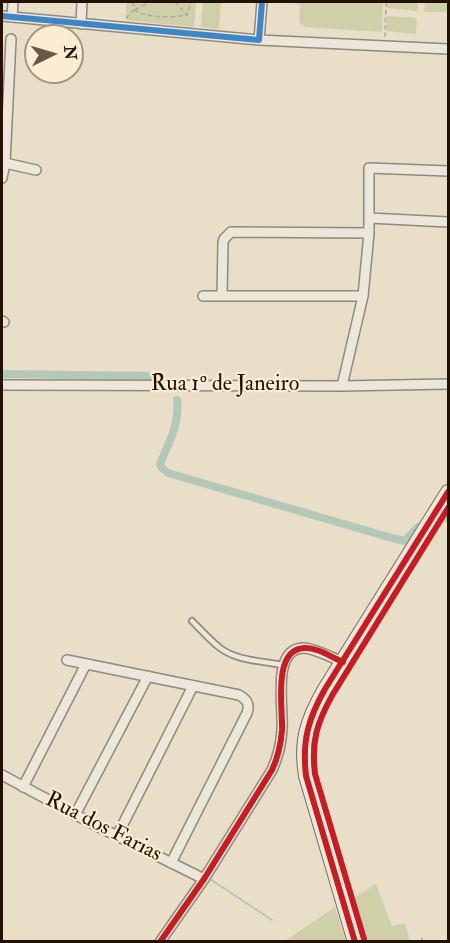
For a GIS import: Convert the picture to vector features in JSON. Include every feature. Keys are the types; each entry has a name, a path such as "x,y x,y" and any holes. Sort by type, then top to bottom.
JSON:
{"main road":[{"path":"355,942 306,776 305,736 311,715 325,689 448,492"}],"street":[{"path":"12,2 12,17"},
{"path":"2,16 81,24 82,2"},
{"path":"259,40 262,2"},
{"path":"84,24 259,40 448,49"},
{"path":"2,178 5,163 11,39"},
{"path":"5,163 36,170"},
{"path":"342,386 363,296 369,233 369,168 448,171"},
{"path":"369,218 448,222"},
{"path":"222,296 222,247 224,239 231,232 369,233"},
{"path":"202,296 363,296"},
{"name":"Rua 1º de Janeiro","path":"2,385 448,384"},
{"path":"160,942 204,879 272,770 278,756 283,728 281,676 287,656 294,650 304,648 343,662"},
{"path":"67,660 239,695 246,700 248,709 171,863"},
{"path":"23,787 86,664"},
{"path":"75,814 147,676"},
{"path":"117,836 193,686"},
{"name":"Rua dos Farias","path":"2,775 204,879"}],"lane":[{"path":"192,621 220,648 230,654 283,665"}],"path":[{"path":"134,2 134,10"},
{"path":"120,27 134,10 149,2"},
{"path":"175,2 187,15"},
{"path":"187,15 191,2"},
{"path":"384,46 386,2"},
{"path":"134,10 141,14 176,17 187,15"}],"green space":[{"path":"126,2 196,2 194,27 126,20"},
{"path":"203,2 221,2 219,29 201,27"},
{"path":"293,2 383,2 382,32 305,27 299,22 300,5"},
{"path":"387,2 418,2 418,11 387,8"},
{"path":"425,2 448,2 448,12 424,12"},
{"path":"387,16 417,18 416,34 386,31"},
{"path":"376,884 392,926 405,923 410,941 362,941 351,900"},
{"path":"335,907 346,941 285,941"}],"waterway":[{"path":"2,374 152,376"},
{"path":"177,400 175,425 160,464 168,473 405,541 418,527"},
{"path":"435,523 441,516 448,518"},
{"path":"210,879 272,920"}],"transit line":[{"path":"2,16 259,40 262,2"},
{"path":"355,942 306,776 305,752 310,720 325,689 448,492"},
{"path":"364,939 315,774 316,732 333,694 448,508"},
{"path":"160,942 204,879 272,770 281,740 281,682 287,659 294,651 309,648 343,662"}]}
